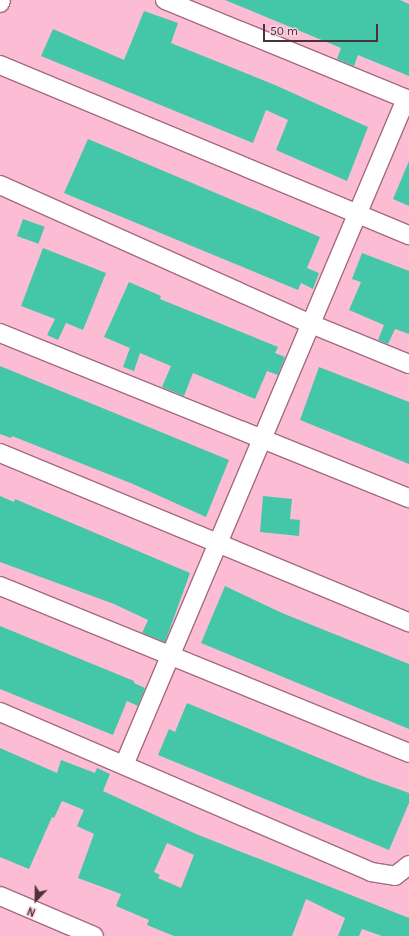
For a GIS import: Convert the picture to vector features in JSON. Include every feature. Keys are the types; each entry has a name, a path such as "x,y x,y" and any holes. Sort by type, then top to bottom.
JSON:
{"street":[{"path":"124,766 357,213 407,99 165,0"},
{"path":"0,65 409,235"},
{"path":"0,185 311,324 409,364"},
{"path":"0,333 409,498"},
{"path":"0,453 219,542 409,622"},
{"path":"0,586 170,657 409,753"},
{"path":"0,712 372,872 395,876 409,865"},
{"path":"0,896 94,936"}],"building":[{"path":"225,0 400,0 409,4 409,76 358,55 354,66 337,59 341,48"},
{"path":"144,11 178,23 171,43 275,85 368,127 347,181 276,150 288,120 266,110 253,143 41,56 53,29 124,60"},
{"path":"88,139 320,237 307,268 319,273 313,289 301,283 298,290 64,193"},
{"path":"409,161 409,206 393,199"},
{"path":"23,219 45,227 38,244 17,236"},
{"path":"43,248 106,273 83,330 66,323 58,340 47,335 55,319 21,306"},
{"path":"362,253 409,271 409,334 395,329 388,344 378,340 384,325 349,310 361,282 352,279"},
{"path":"129,282 161,296 160,299 278,347 275,353 285,357 278,375 267,371 255,399 193,373 184,396 162,387 171,366 140,353 134,371 123,367 130,348 104,337"},
{"path":"0,366 229,460 206,517 133,484 12,436 11,438 0,434"},
{"path":"319,367 409,402 409,464 300,420"},
{"path":"0,496 14,502 15,499 190,573 165,642 142,633 148,620 114,604 0,562"},
{"path":"263,496 292,499 290,519 300,520 299,536 260,532"},
{"path":"225,586 282,613 409,664 409,729 201,643"},
{"path":"0,626 134,681 134,683 145,688 138,706 127,701 113,735 0,689"},
{"path":"187,703 367,778 409,793 409,803 389,850 158,755 169,729 175,732"},
{"path":"0,748 57,773 61,760 95,773 97,768 110,774 103,791 196,834 409,918 409,936 382,936 362,929 359,936 338,936 345,918 306,899 292,936 174,936 147,925 149,920 116,906 121,894 78,878 94,834 77,826 84,810 62,801 54,818 52,817 29,869 0,857","holes":["167,843 194,855 181,888 158,878 160,875 154,872"]}]}
